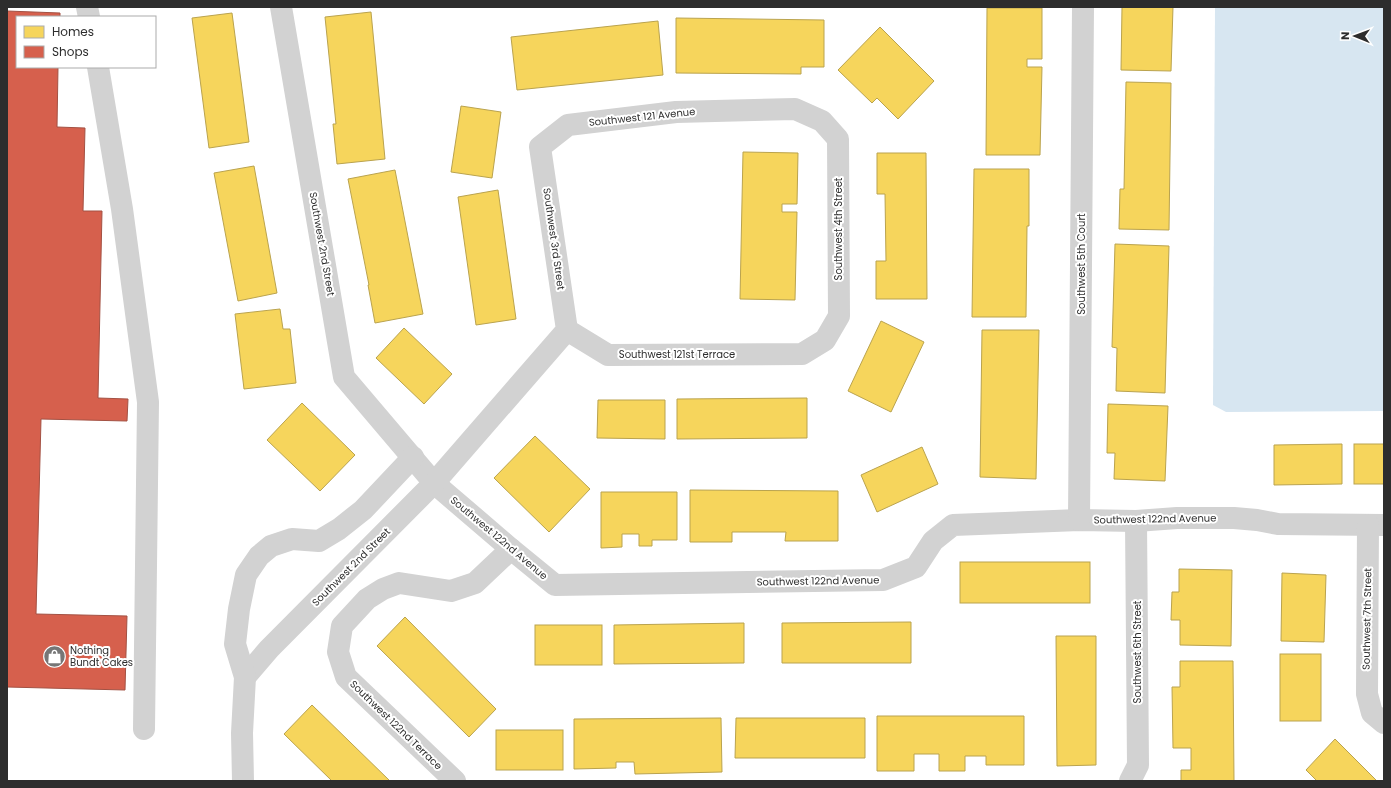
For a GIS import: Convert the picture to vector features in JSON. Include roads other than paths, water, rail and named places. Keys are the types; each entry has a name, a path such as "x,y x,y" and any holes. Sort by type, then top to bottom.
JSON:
{"street":[{"name":"Southwest 2nd Street","path":"245,677 269,649 434,483 344,377 281,7"},
{"name":"Southwest 5th Court","path":"1079,520 1083,7"},
{"path":"98,68 122,209 148,402 144,729"},
{"name":"Southwest 121 Avenue","path":"540,147 568,125 676,112 796,109 822,121"},
{"name":"Southwest 4th Street","path":"822,121 838,140 839,316 825,340"},
{"name":"Southwest 3rd Street","path":"540,147 567,330"},
{"path":"434,483 567,330"},
{"name":"Southwest 121st Terrace","path":"567,330 608,355 802,354 825,340"},
{"path":"244,781 242,734 245,677 235,644 239,609 246,575 259,556 271,546 292,539 319,541 340,529 363,510 413,457"},
{"name":"Southwest 122nd Avenue","path":"434,483 510,549 555,585 883,580 916,568 932,541 953,525 1079,520 1136,521 1177,518 1234,518 1278,524 1376,525"},
{"name":"Southwest 6th Street","path":"1130,781 1138,765 1136,521"},
{"name":"Southwest 7th Street","path":"1376,525 1367,694 1378,718"},
{"name":"Southwest 122nd Terrace","path":"455,781 346,677 338,652 342,626 367,599 383,589 399,583 451,591 475,583 510,549"}],"place":[{"name":"Nothing Bundt Cakes","path":"54,656"}]}
